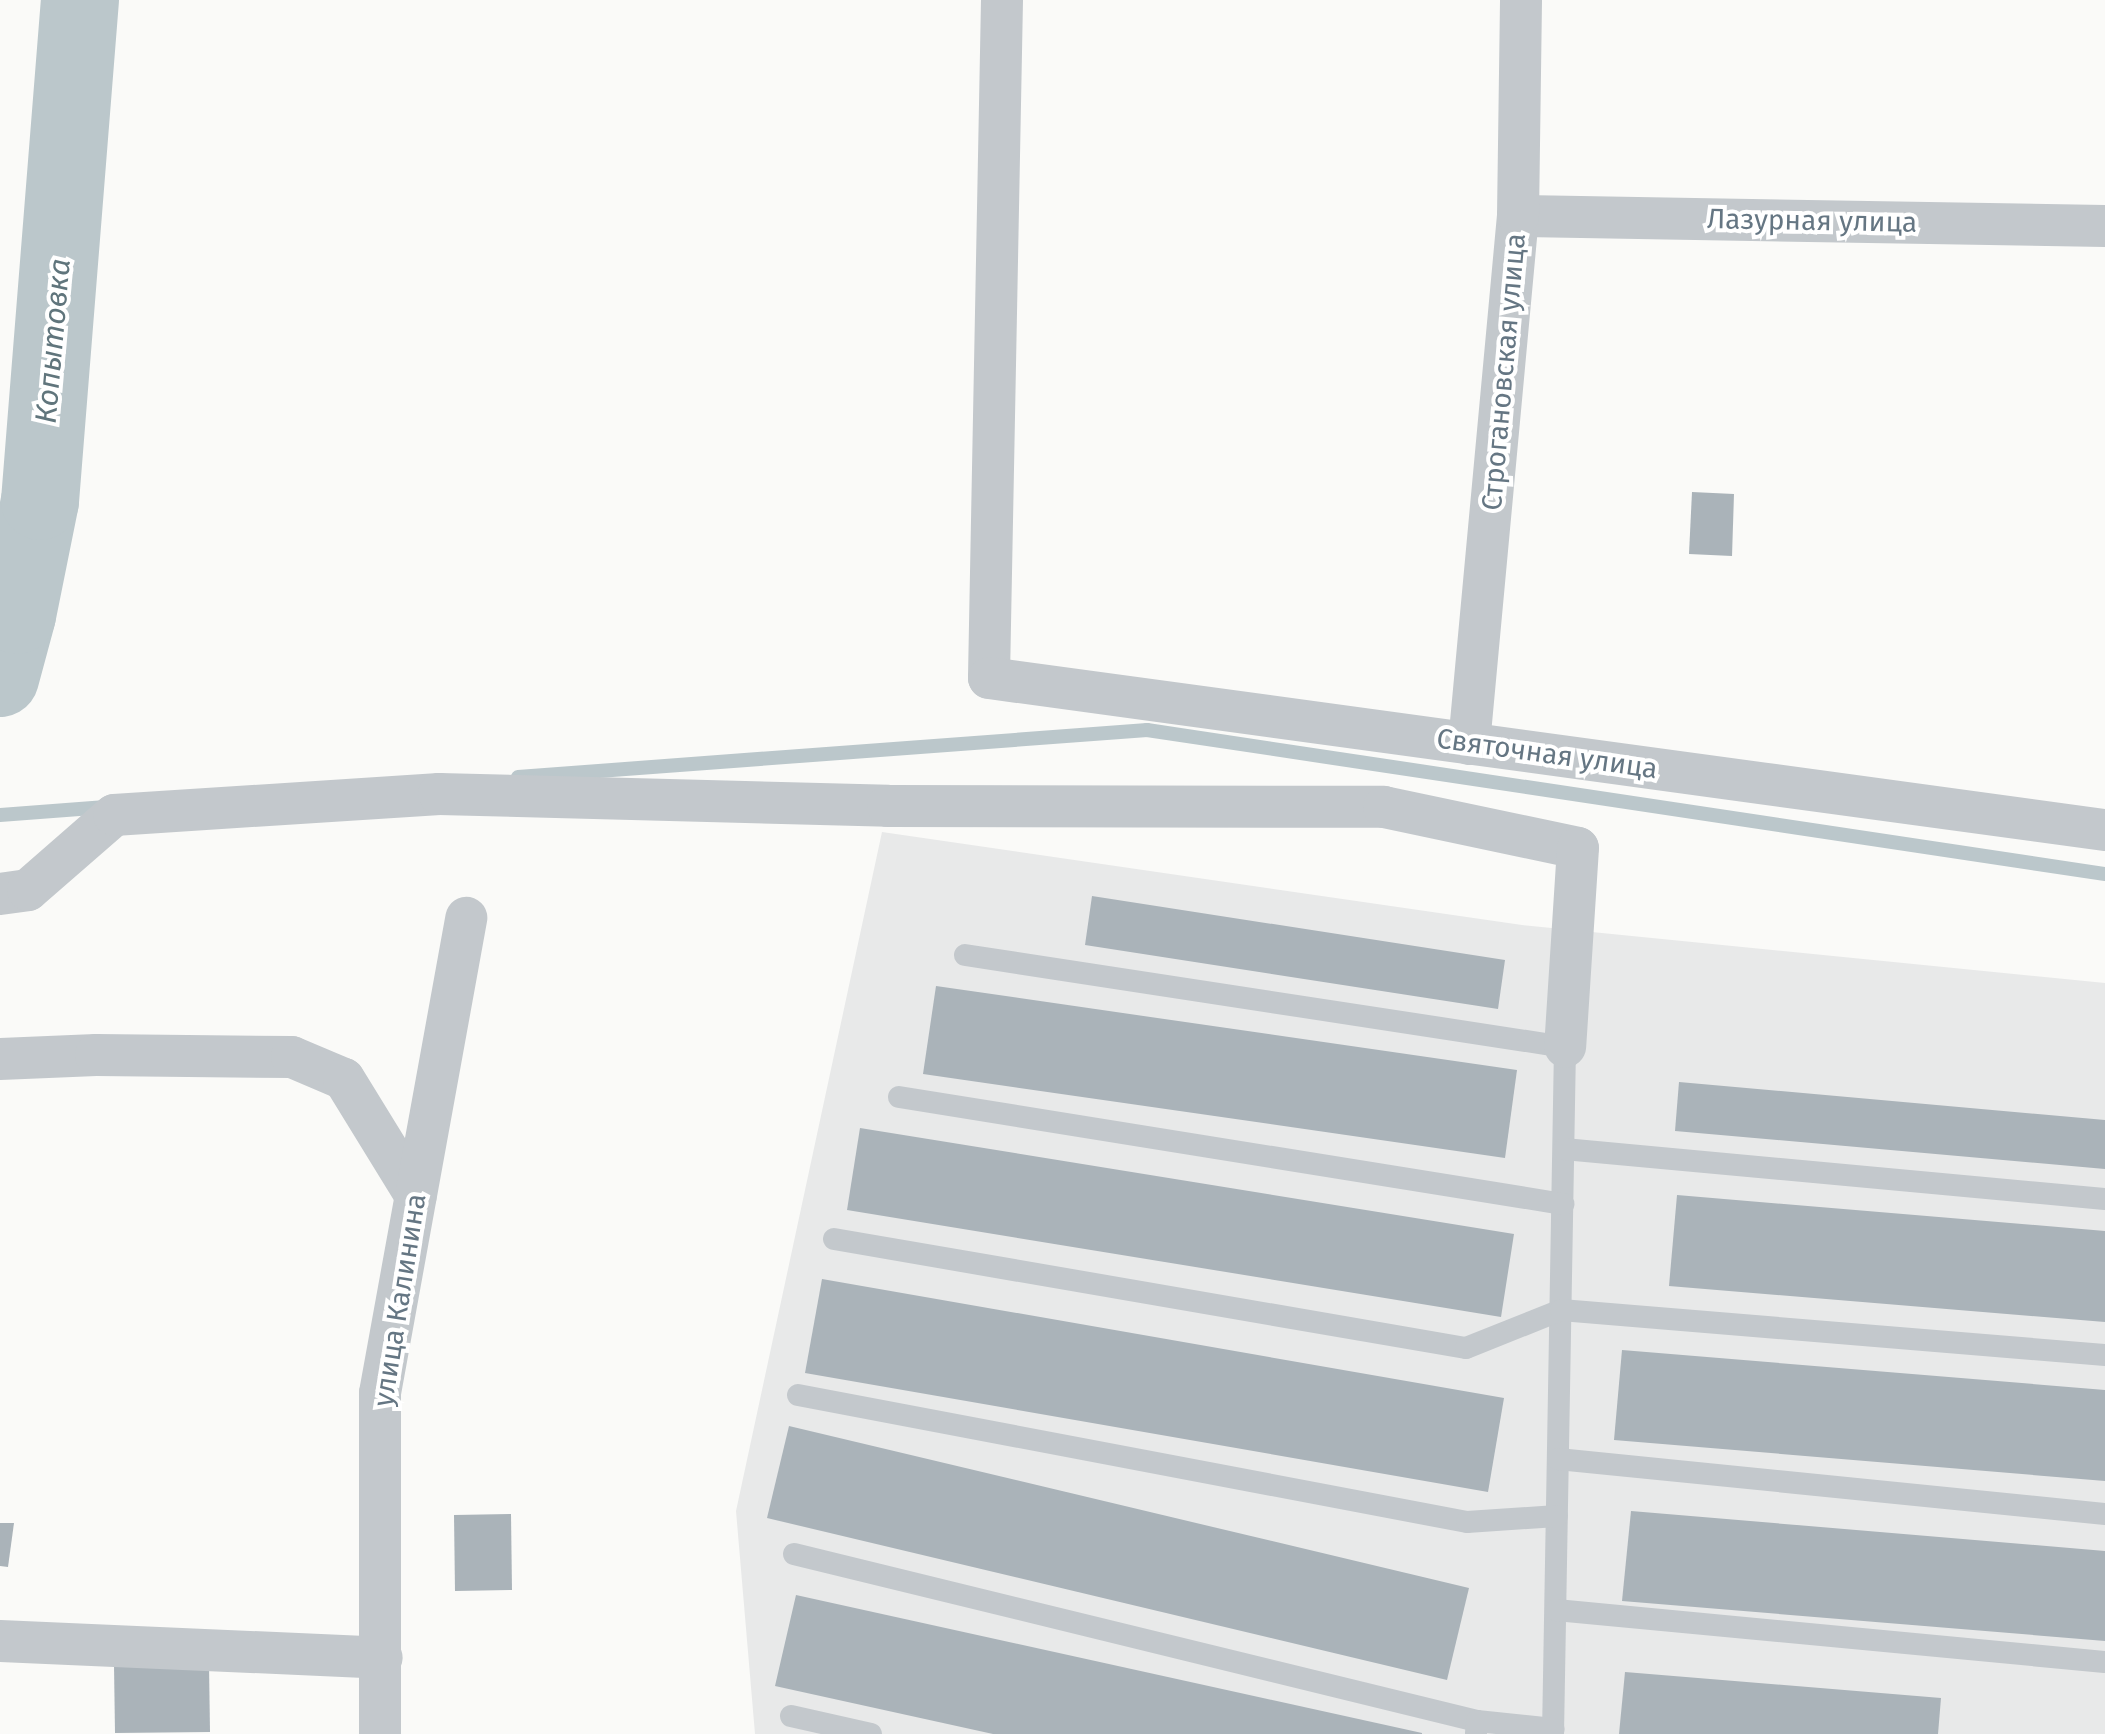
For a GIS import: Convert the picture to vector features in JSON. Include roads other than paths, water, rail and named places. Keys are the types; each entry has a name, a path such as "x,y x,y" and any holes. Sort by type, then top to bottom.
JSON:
{"street":[{"name":"Святочная улица","path":"1002,0 989,678 2105,830"},
{"name":"Строгановская улица","path":"1469,744 1518,216 1521,0"},
{"name":"Лазурная улица","path":"1518,216 2105,226"},
{"path":"0,894 28,890 114,815 439,794 888,806 1384,807 1578,848 1565,1047"},
{"name":"улица Калинина","path":"380,1734 380,1393 466,918"},
{"path":"0,1059 96,1055 292,1057 344,1079 416,1196"},
{"path":"0,1641 382,1658"}],"lane":[{"path":"794,1554 1476,1728 1554,1731 1565,1047 965,955"},
{"path":"899,1097 1563,1204"},
{"path":"1564,1149 2105,1199"},
{"path":"834,1239 1466,1348 1561,1310 2105,1355"},
{"path":"798,1395 1467,1522 1557,1516"},
{"path":"1558,1459 2105,1514"},
{"path":"1556,1610 2105,1662"},
{"path":"791,1716 871,1734"}],"waterway":[{"name":"Копытовка","path":"0,678 17,615 40,501 80,0"},
{"path":"518,777 1147,730 2105,874"},
{"path":"0,815 106,807"}]}
